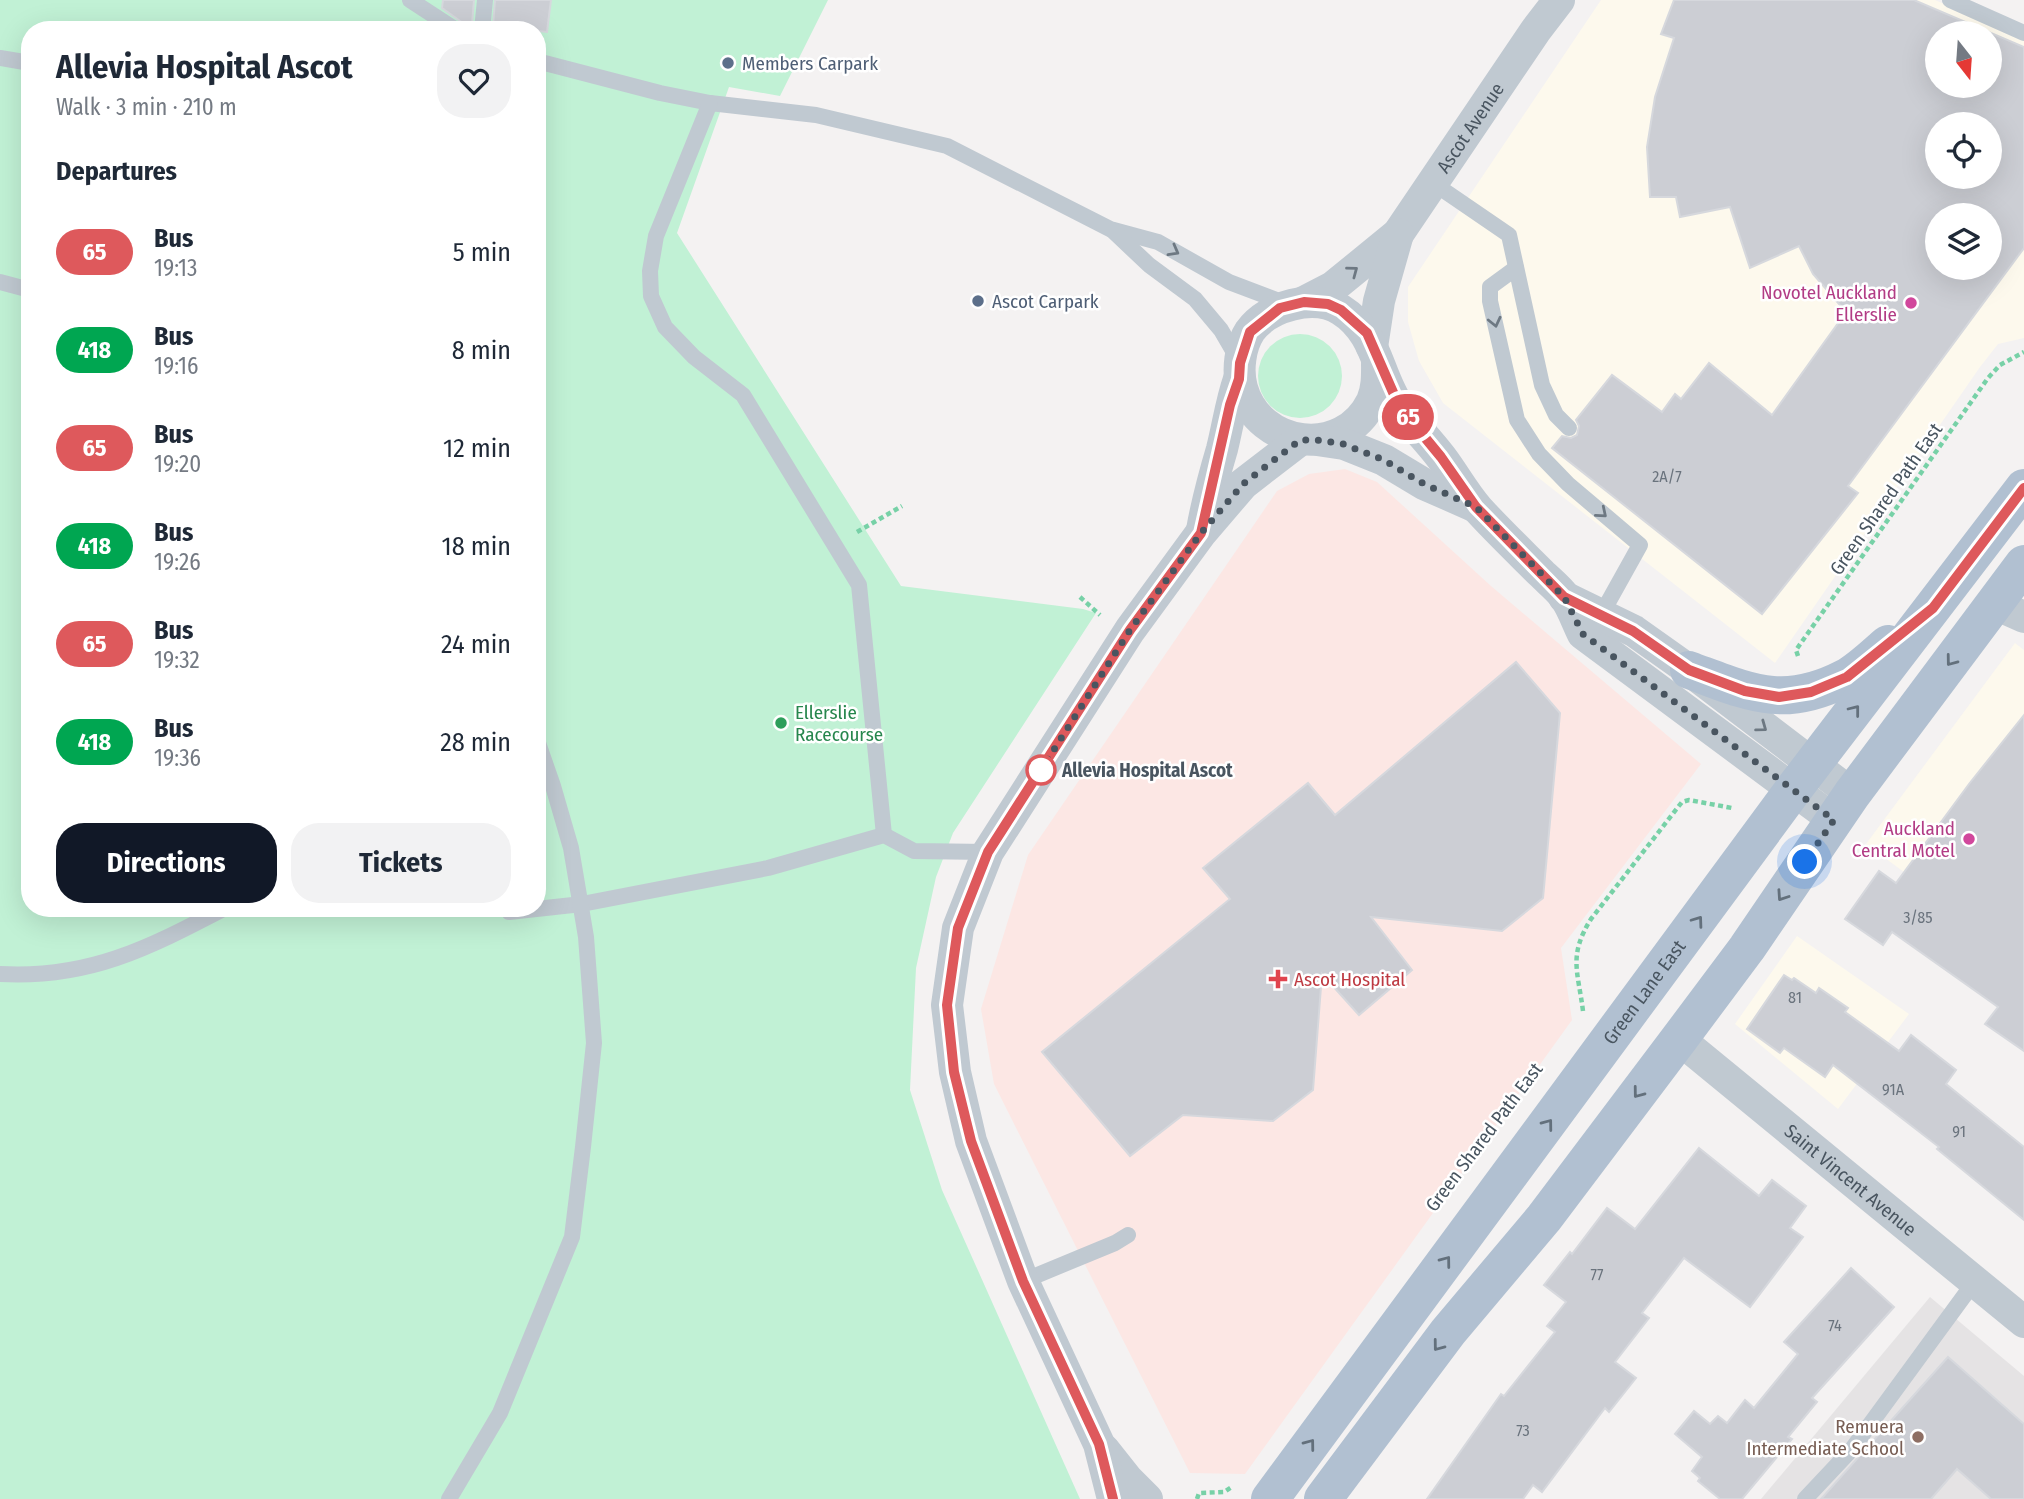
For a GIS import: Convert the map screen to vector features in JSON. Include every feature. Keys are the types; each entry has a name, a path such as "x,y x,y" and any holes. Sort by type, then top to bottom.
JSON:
{"main road":[{"name":"Green Lane East","path":"1256,1490 2024,488"},
{"path":"1323,1499 1448,1332 1544,1218 1747,948 1843,807 2008,612 2022,571"},
{"path":"1689,670 1745,691 1779,697 1811,692 1847,677 1933,608"}],"street":[{"name":"Ascot Avenue","path":"1297,304 1333,286 1398,234 1550,7"},
{"name":"Ascot Avenue","path":"1375,353 1379,301 1398,234"},
{"path":"1201,533 1230,405 1250,332 1280,308 1297,304 1328,304 1341,310 1367,333 1399,406 1441,457 1476,507 1564,597 1583,634 1803,777 1843,807"},
{"path":"1113,1499 1099,1444 1023,1281 971,1141 954,1072 947,1005 958,928 988,852 1130,630 1201,533 1243,484 1308,440 1340,433 1357,421 1371,401 1377,384 1375,353"},
{"path":"1240,371 1246,401 1260,421 1269,428 1308,440 1343,444 1384,460 1424,484 1476,507"},
{"path":"1564,597 1633,631 1689,670 1803,777"},
{"name":"Saint Vincent Avenue","path":"1679,1038 2024,1322"},
{"path":"1099,1444 1147,1499"}],"lane":[{"path":"410,0 442,21"},
{"path":"483,21 485,0"},
{"path":"1950,0 2024,33"},
{"path":"0,58 21,62"},
{"path":"546,63 660,93 710,103 816,115 947,146 1110,229 1158,242 1229,282 1297,304"},
{"path":"710,103 656,236 650,271 652,296 665,327 694,357 743,395 859,585 884,835"},
{"path":"1433,183 1509,234 1542,385 1556,415 1569,428"},
{"path":"1110,229 1149,265 1195,299 1221,330 1240,371"},
{"path":"1516,268 1490,287 1490,301 1517,420 1539,454 1568,484 1640,545 1601,615"},
{"path":"0,282 21,288"},
{"path":"449,1499 500,1413 572,1237 594,1043 582,904 571,848 546,764"},
{"path":"546,908 582,904 768,868 884,835 914,851 988,852"},
{"path":"0,974 37,975 112,961 208,917"},
{"path":"1023,1281 1115,1243 1128,1235"},
{"path":"1804,1499 1852,1449 1975,1281"}],"path":[{"name":"Green Shared Path East","path":"1801,665 1796,650 1988,378 2000,365 2024,352"},
{"path":"835,545 902,506"},
{"path":"1080,597 1103,618"},
{"path":"1583,1021 1575,956 1582,933 1591,919 1682,802 1689,800 1739,808"},
{"path":"1197,1499 1199,1493 1256,1490"}],"shaded area":[{"path":"1601,0 1935,0 1983,21 1925,21 1925,98 2002,98 2002,29 2024,39 2024,338 1998,344 1980,367 1775,663 1443,403 1419,361 1408,322 1408,287"},
{"name":"Ascot Hospital","path":"1345,469 1377,482 1491,586 1701,764 1561,948 1572,1020 1245,1474 1190,1473 994,1084 981,1009 1028,855 1277,491 1309,474"},
{"path":"2015,643 2024,650 2024,961 1866,844"},
{"path":"1797,936 1909,1014 1838,1109 1735,1024"},
{"name":"Remuera Intermediate School","path":"1930,1297 2024,1376 2024,1499 1761,1499"}],"green space":[{"name":"Ellerslie Racecourse","path":"0,0 828,0 780,96 729,87 677,233 901,586 1083,609 1096,613 953,833 936,877 916,968 910,1090 942,1190 1080,1499 0,1499"},
{"path":"1300,334 1316,337 1330,346 1339,360 1342,376 1339,392 1330,406 1316,415 1300,418 1284,415 1270,406 1261,392 1258,376 1261,360 1270,346 1284,337"}],"building":[{"path":"443,0 474,0 472,21 460,21 442,8"},
{"path":"495,0 551,0 547,32 546,21 493,21"},
{"name":"Novotel Auckland Ellerslie","path":"1674,0 1914,0 1963,21 1925,21 1925,98 2002,98 2002,38 2024,47 2024,248 2002,278 2002,203 1925,203 1925,280 2000,280 1848,486 1858,493 1762,614 1552,448 1562,436 1571,438 1577,435 1579,426 1576,420 1612,375 1662,412 1675,394 1681,399 1709,363 1772,415 1846,312 1813,274 1799,246 1750,268 1730,207 1680,217 1676,197 1650,197 1647,147 1655,97 1674,38 1661,34"},
{"path":"1516,662 1560,713 1543,898 1502,931 1371,917 1412,970 1359,1015 1322,974 1313,1090 1273,1121 1183,1115 1130,1156 1042,1052 1230,899 1203,868 1308,783 1335,815"},
{"path":"2024,715 2024,1051 1985,1024 1998,1007 1892,932 1883,945 1845,919 1879,871 1896,883"},
{"path":"1784,975 1792,980 1794,978 1816,993 1819,988 1848,1008 1845,1012 1899,1051 1911,1035 1956,1070 1946,1084 2024,1147 2024,1220 1937,1149 1939,1147 1833,1065 1825,1077 1784,1048 1780,1053 1747,1029"},
{"path":"1699,1148 1759,1196 1772,1180 1806,1206 1790,1228 1803,1237 1750,1307 1684,1258 1642,1313 1649,1318 1615,1362 1636,1378 1609,1412 1605,1408 1542,1492 1533,1485 1523,1499 1427,1499 1501,1394 1504,1396 1555,1332 1547,1326 1566,1302 1544,1285 1607,1208 1635,1229"},
{"path":"1851,1268 1894,1307 1812,1398 1817,1402 1788,1437 1792,1439 1742,1499 1720,1499 1698,1481 1700,1478 1692,1471 1702,1457 1675,1434 1694,1411 1710,1424 1718,1416 1727,1423 1745,1400 1754,1408 1798,1354 1784,1342"},
{"path":"1948,1357 2024,1424 2024,1499 1991,1499 1957,1469 1931,1499 1821,1499"}],"bus line":[{"name":"65","path":"1113,1499 1099,1444 1023,1281 971,1141 954,1072 947,1005 958,928 988,852 1130,630 1201,533 1230,405 1239,379 1240,363 1250,332 1280,308 1304,302 1328,304 1341,310 1367,333 1399,406 1441,457 1476,507 1564,597 1633,631 1689,670 1745,691 1779,697 1811,692 1847,677 1933,608 2024,488"}],"place":[{"name":"Members Carpark","path":"728,63"},
{"name":"Ascot Carpark","path":"978,301"},
{"name":"Novotel Auckland Ellerslie","path":"1911,303"},
{"name":"Ellerslie Racecourse","path":"781,723"},
{"name":"Allevia Hospital Ascot","path":"1041,770"},
{"name":"Auckland Central Motel","path":"1969,839"},
{"name":"Ascot Hospital","path":"1278,979"},
{"name":"Remuera Intermediate School","path":"1918,1437"}],"route":[{"path":"1041,770 1130,630 1201,533 1243,484 1300,440 1317,440 1343,444 1384,460 1424,484 1476,507 1564,597 1583,634 1834,820 1805,862"}]}
